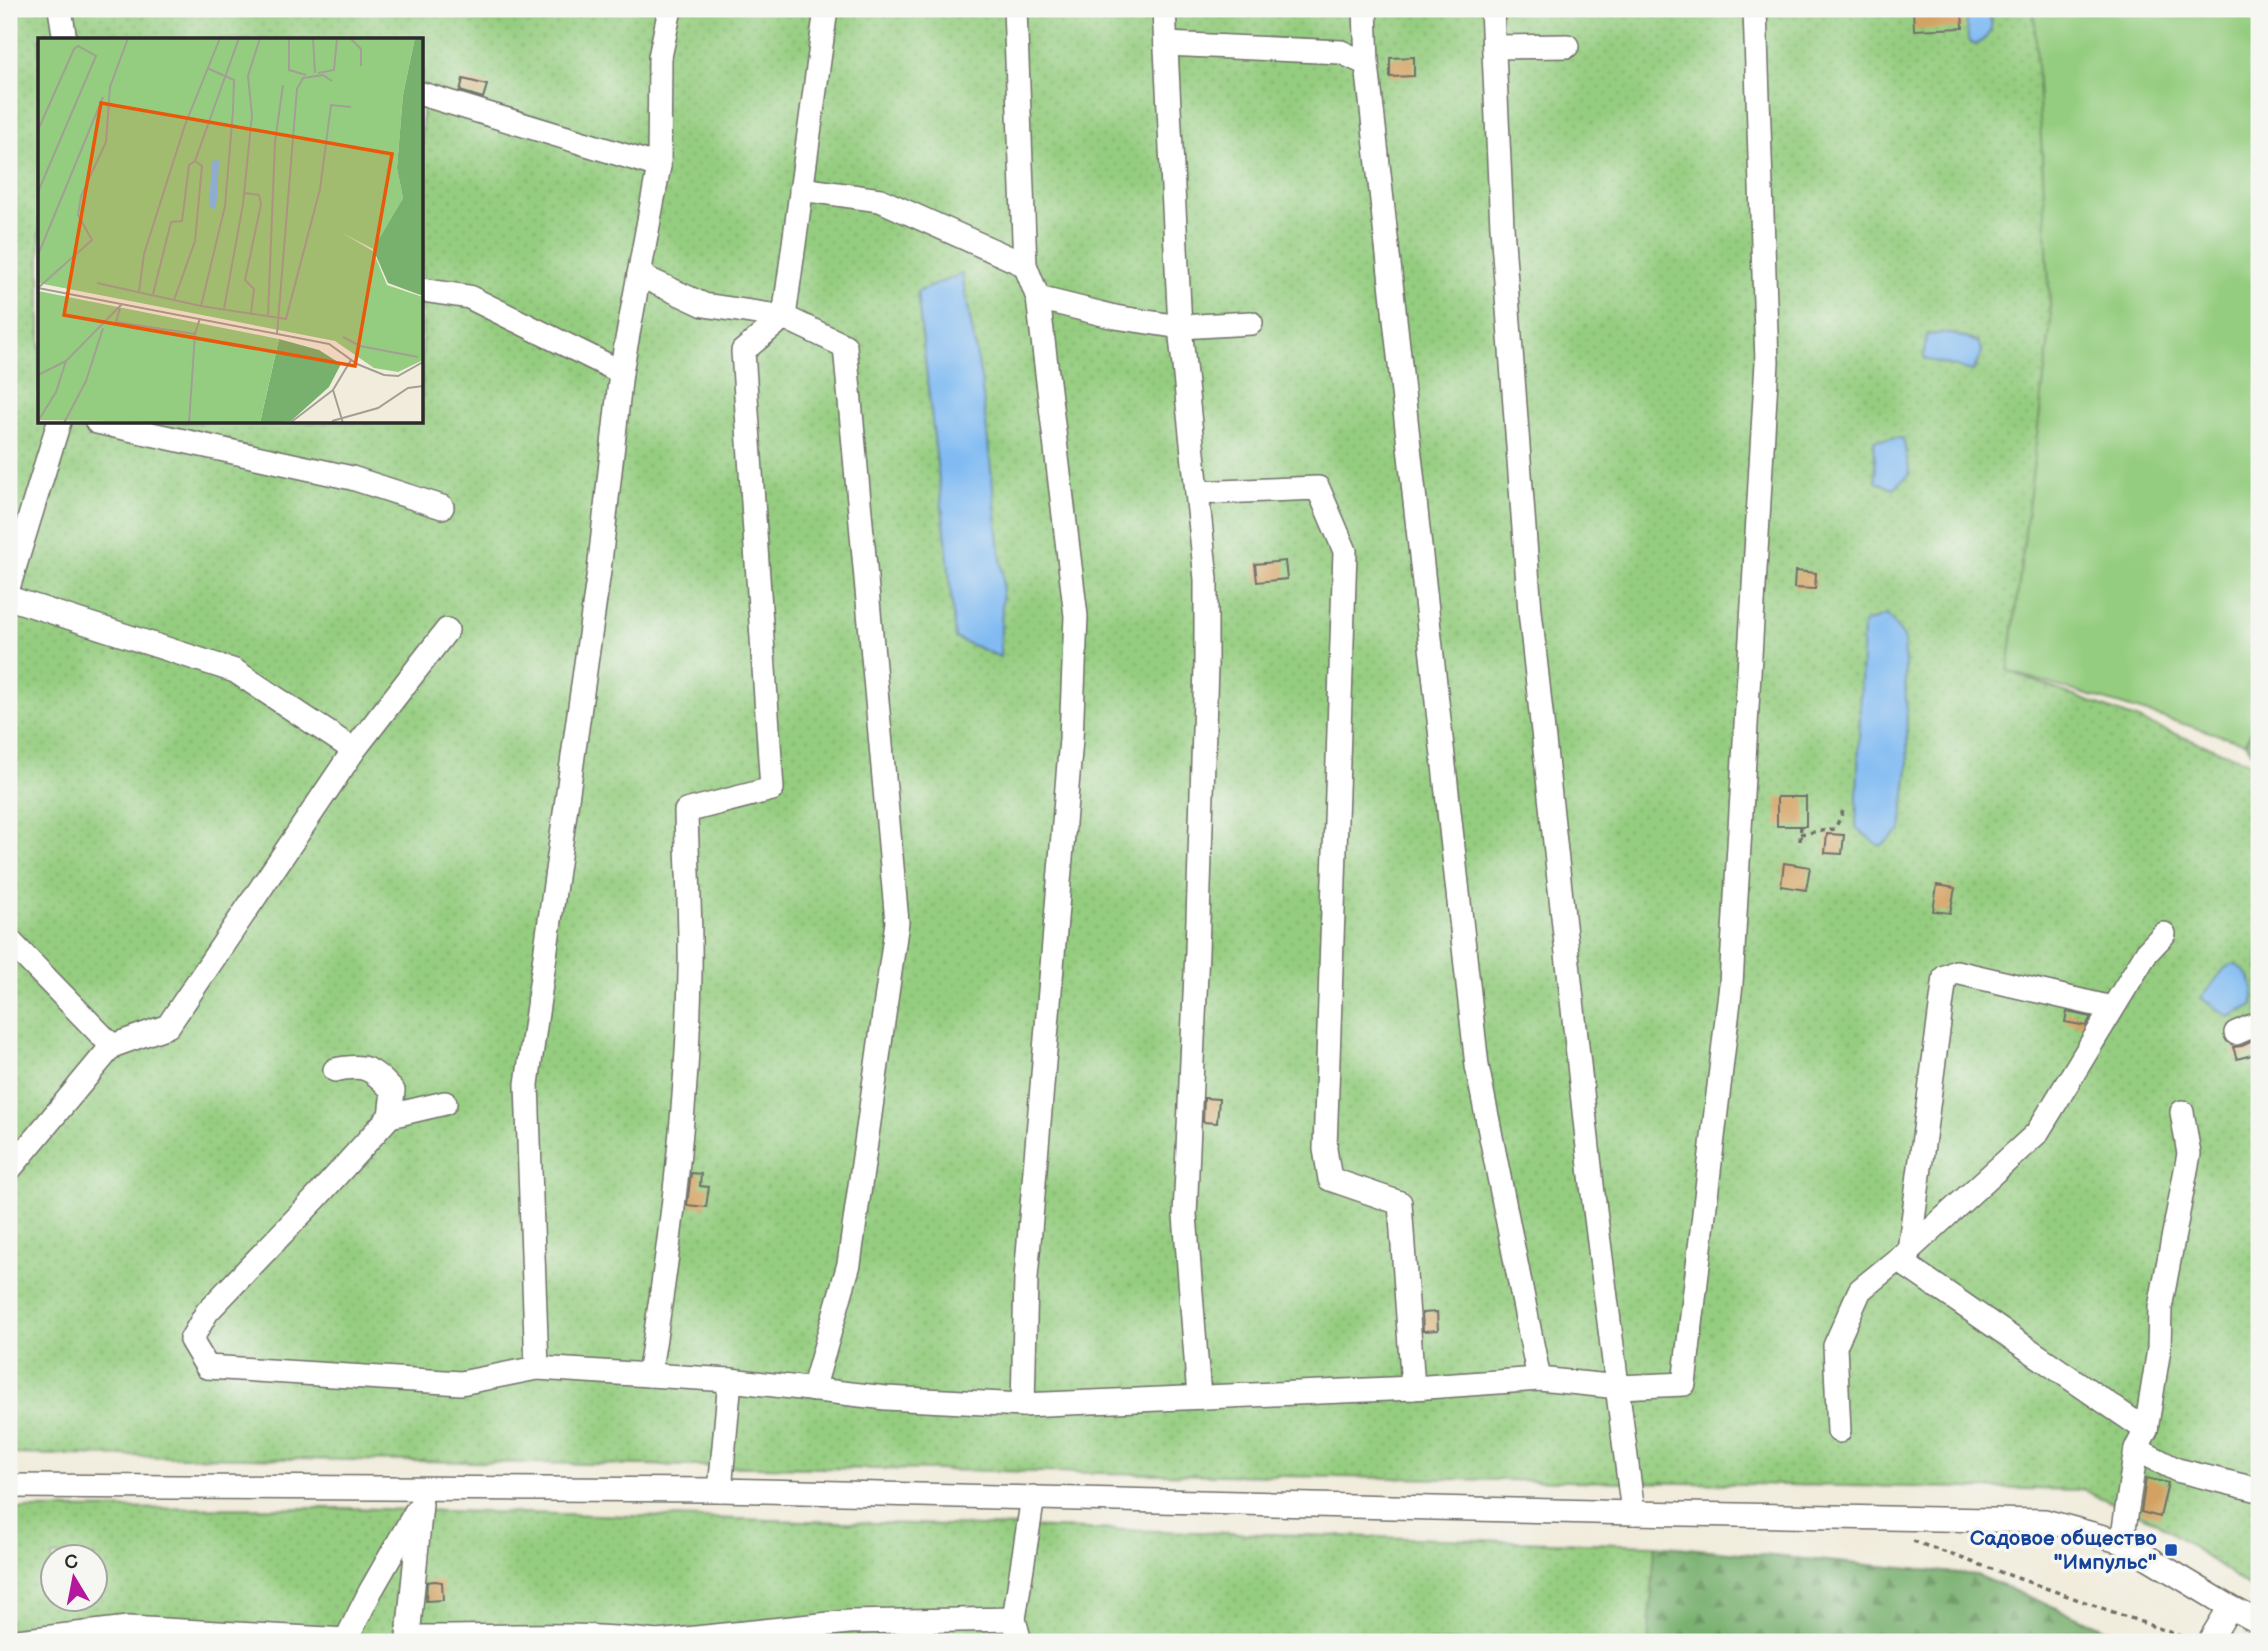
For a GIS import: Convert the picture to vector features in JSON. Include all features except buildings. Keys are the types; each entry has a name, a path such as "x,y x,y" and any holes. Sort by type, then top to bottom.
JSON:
{"street":[{"path":"60,9 65,38"},
{"path":"537,1368 527,1084 599,571 621,372 659,166 660,57 670,9"},
{"path":"649,1375 664,1279 687,1065 690,969 686,811 772,789 743,351 784,317 826,9"},
{"path":"1015,9 1025,265 1038,298 1076,616 1069,752 1026,1278 1023,1405"},
{"path":"1164,9 1180,327 1206,579 1206,666 1197,951 1185,1215 1199,1398"},
{"path":"1365,9 1367,64 1476,1066 1539,1379"},
{"path":"1492,9 1502,227 1530,611 1593,1194 1633,1513"},
{"path":"446,1103 390,1116 316,1198 206,1312 191,1340 207,1367 461,1383 537,1368 730,1380 886,1398 1023,1405 1413,1388 1539,1379 1619,1387 1685,1384 1731,984 1767,362 1755,9"},
{"path":"1166,44 1341,52 1367,64"},
{"path":"1494,47 1567,46"},
{"path":"424,95 659,166"},
{"path":"802,189 880,200 1025,265"},
{"path":"639,275 704,305 784,317 845,346 897,922 849,1264 813,1390"},
{"path":"424,289 469,297 621,372"},
{"path":"1038,298 1115,317 1180,327 1251,323"},
{"path":"9,585 58,424"},
{"path":"106,424 352,478 442,507"},
{"path":"1197,494 1318,488 1345,551 1325,1149 1330,1179 1400,1203 1413,1388"},
{"path":"9,598 235,671 354,750"},
{"path":"9,1170 112,1046 168,1026 354,750 447,630"},
{"path":"1839,1431 1835,1346 1860,1290 1909,1250 2037,1133 2147,952 2164,934"},
{"path":"9,940 112,1046"},
{"path":"2112,1008 1956,972 1945,977 1907,1266 2141,1439 2177,1470 2259,1490"},
{"path":"2236,1033 2259,1023"},
{"path":"335,1070 354,1065 374,1072 393,1091 390,1116"},
{"path":"2122,1542 2159,1349 2160,1308 2189,1154 2182,1112"},
{"path":"720,1490 730,1380"},
{"path":"9,1486 425,1496 720,1490 2045,1521 2122,1542 2259,1622"},
{"path":"425,1496 408,1639 487,1638 524,1634 615,1637 657,1642 698,1640 849,1622 971,1631 1014,1619"},
{"path":"9,1642 128,1629 346,1641 369,1591 425,1496"},
{"path":"1020,1642 1014,1619 1033,1497"},
{"path":"2208,1642 2230,1607"}],"path":[{"path":"1800,834 1835,829 1843,811"},
{"path":"1800,842 1801,826"},
{"path":"1907,1539 2198,1642"}],"green space":[{"path":"9,9 2034,9 2051,322 2008,671 2247,761 2259,779 2259,1593 2155,1521 2083,1490 9,1454"},
{"path":"1996,9 2259,9 2259,709 2246,743 2008,671"},
{"path":"2259,709 2259,762 2246,743"},
{"path":"345,1508 1655,1545 1648,1642 9,1642 9,1509"},
{"path":"1655,1545 1977,1575 2137,1642 1648,1642"}],"water":[{"path":"1966,9 1983,9 1991,23 1988,35 1975,45 1968,40"},
{"path":"962,274 981,379 1003,577 1000,657 955,638 917,292"},
{"path":"1949,333 1978,342 1982,353 1973,371 1924,359 1926,335"},
{"path":"1903,438 1910,474 1894,488 1876,482 1874,440"},
{"path":"1887,615 1904,637 1908,767 1901,831 1880,846 1856,828 1863,623"},
{"path":"2234,964 2249,976 2254,992 2254,1005 2229,1017 2201,998 2225,968"}],"place":[{"name":"Садовое общество \"Импульс\"","path":"2171,1550"}]}
